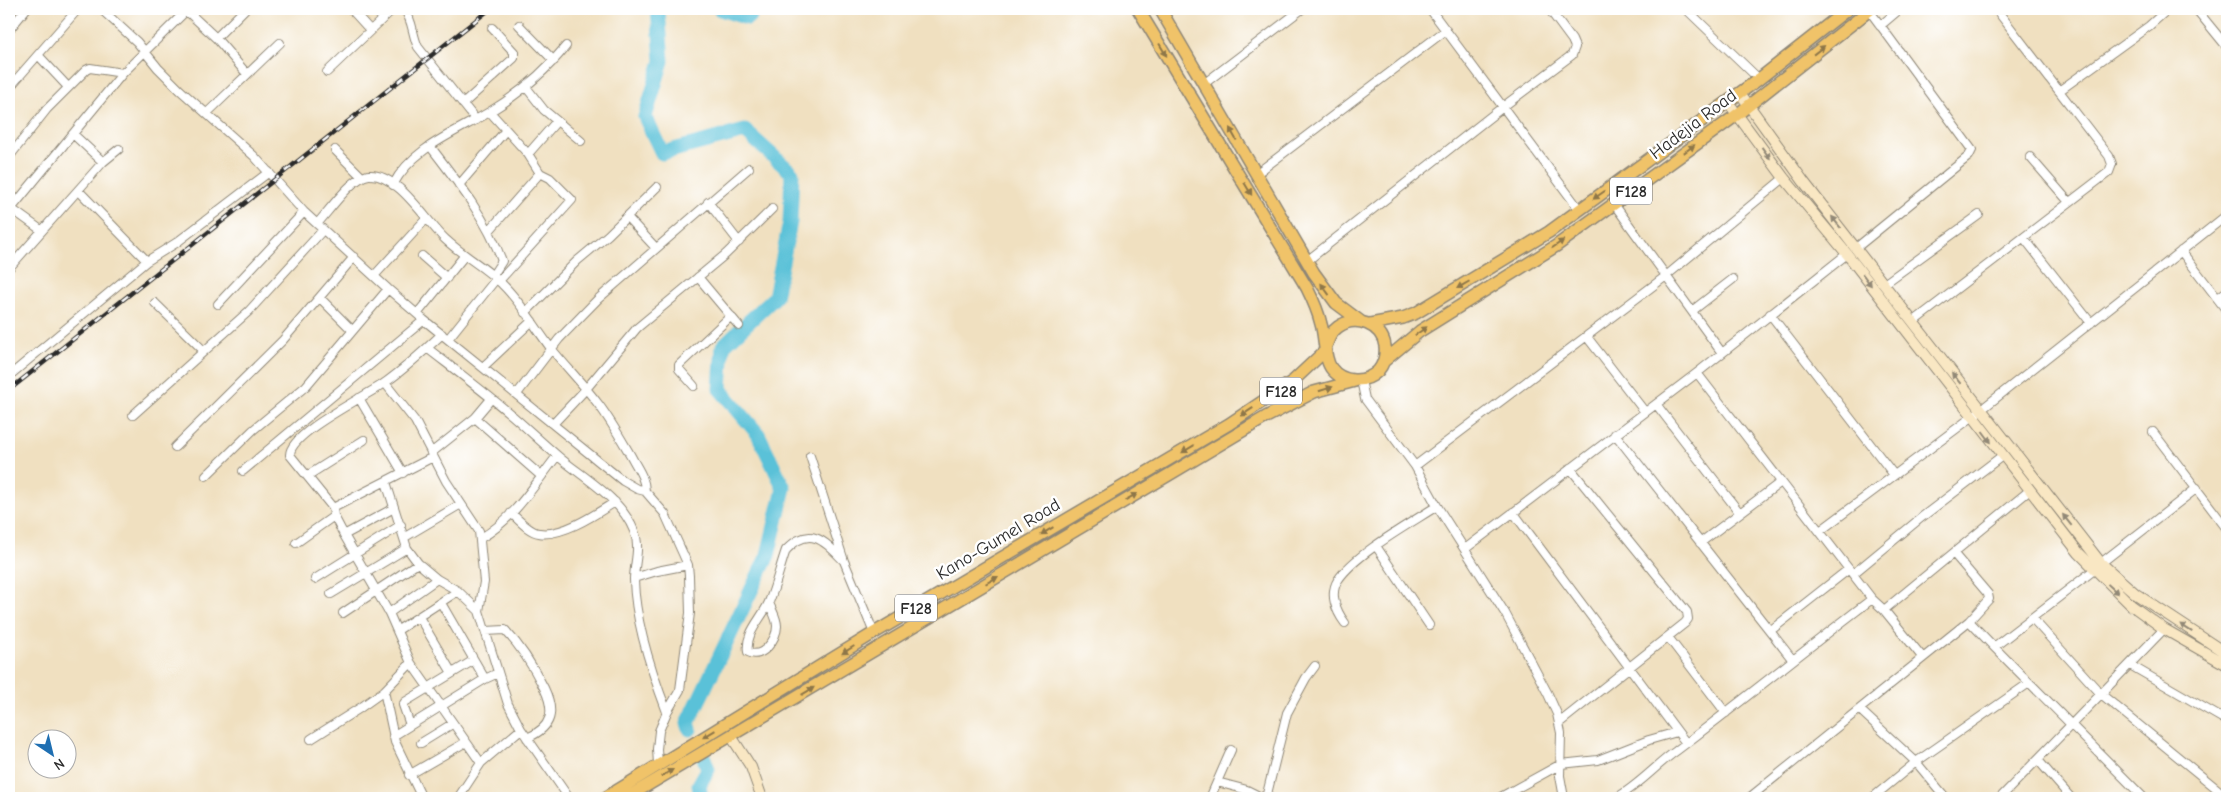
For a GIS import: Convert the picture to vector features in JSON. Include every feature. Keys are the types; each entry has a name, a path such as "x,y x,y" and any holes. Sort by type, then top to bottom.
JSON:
{"main road":[{"path":"1138,9 1308,288 1321,322 1331,368 1346,379 1358,380"},
{"path":"1160,9 1307,261 1336,303 1382,336 1385,345 1383,362"},
{"name":"Hadejia Road","path":"1365,323 1394,320 1416,313 1535,242 1759,79 1848,9"},
{"name":"Hadejia Road","path":"1383,362 1420,331 1556,246 1738,114 1870,10"},
{"name":"F128","path":"1326,348 1330,335 1338,326 1349,322 1365,323"},
{"name":"Kano-Gumel Road","path":"605,798 874,633 1230,424 1293,382 1326,348"},
{"name":"F128","path":"1358,380 1370,377 1378,371 1383,362"},
{"name":"Kano-Gumel Road","path":"626,798 1274,412 1314,392 1358,380"},
{"path":"954,586 962,597"}],"street":[{"path":"9,30 26,9"},
{"path":"9,88 78,9"},
{"path":"101,9 146,52 158,68 269,172 304,212 388,289 623,481 645,491 665,514 688,565 690,613 680,690 667,712 660,731 657,749 658,764"},
{"path":"41,230 10,208 123,73 187,9 216,38 247,74"},
{"path":"216,38 245,9"},
{"path":"351,9 370,30"},
{"path":"326,72 393,9"},
{"path":"404,9 411,18 414,38 418,47 476,120"},
{"path":"1204,83 1302,9"},
{"path":"1430,9 1580,208"},
{"path":"1307,261 1572,55 1575,47 1572,40 1549,9"},
{"path":"1686,9 1759,79"},
{"path":"1880,26 1900,9"},
{"path":"2059,91 2149,26 2168,9"},
{"path":"2196,9 2227,47"},
{"path":"1856,248 1969,156 1972,150 1870,10"},
{"path":"1913,322 2109,172 2112,164 2110,156 2059,91 2000,10"},
{"path":"519,25 554,61"},
{"path":"463,104 514,58 514,52 492,28"},
{"path":"1256,174 1446,30"},
{"path":"207,113 280,43"},
{"path":"393,185 399,174 409,163 430,146 490,112 526,87 554,61 566,46"},
{"path":"38,55 68,87"},
{"path":"9,157 68,87 88,69 123,73"},
{"path":"526,87 556,122 581,141"},
{"path":"1740,93 1804,182 1981,410 2097,567 2227,654"},
{"path":"1728,102 1784,178 1847,254 2002,456 2097,567 2131,605 2164,629 2227,666"},
{"path":"481,763 411,663 398,630 344,535 334,512 293,460 290,455 290,448 322,422 386,383 427,348 445,336 496,278 572,202 557,185 540,173 528,154 490,112"},
{"path":"528,154 556,122"},
{"path":"459,185 506,130"},
{"path":"73,134 103,162"},
{"path":"430,146 459,185 489,231 502,261 496,278"},
{"path":"9,268 103,162 118,149"},
{"path":"335,150 362,177"},
{"path":"2030,157 2069,202"},
{"path":"517,394 551,348 598,299 655,247 748,168"},
{"path":"9,376 147,261 176,243 269,172"},
{"path":"489,231 540,173"},
{"path":"133,415 203,350 249,311 362,177 370,175 381,177 412,200 446,241 496,278 586,389 623,440 641,474 645,484 645,491"},
{"path":"1415,466 1666,276 1784,178"},
{"path":"525,313 577,261 627,218 657,188"},
{"path":"78,190 147,261"},
{"path":"708,202 739,242"},
{"path":"1614,204 1722,353"},
{"path":"553,424 586,389 637,328 739,242 772,209"},
{"path":"218,304 304,212"},
{"path":"1884,284 1979,215"},
{"path":"1820,531 1972,417 2227,215"},
{"path":"627,218 655,247"},
{"path":"374,276 426,219"},
{"path":"2024,238 2091,323"},
{"path":"2181,252 2227,311"},
{"path":"1465,549 1697,373 1847,254"},
{"path":"417,314 465,255"},
{"path":"422,256 446,278"},
{"path":"175,447 283,340 354,257"},
{"path":"698,277 739,326"},
{"path":"1692,311 1733,279"},
{"path":"206,476 253,430 306,386 388,289"},
{"path":"2218,298 2227,291"},
{"path":"320,298 352,330"},
{"path":"156,303 203,350"},
{"path":"1770,314 1894,475"},
{"path":"694,386 679,369 679,366 731,316"},
{"path":"243,471 424,320"},
{"path":"483,367 532,321"},
{"path":"1587,337 1645,412"},
{"path":"427,348 615,502 635,533 638,552 634,578 639,619 659,692 667,712"},
{"path":"1697,373 1872,599 1884,610 1923,658"},
{"path":"1358,380 1365,399 1415,466 1437,506 1505,613 1548,694 1561,733 1564,798"},
{"path":"386,383 415,421 432,455 461,504 473,519 481,538 484,582 479,611"},
{"path":"359,398 403,473"},
{"path":"296,543 334,512 432,455 475,418 491,399"},
{"path":"1656,404 1739,512"},
{"path":"475,418 541,476"},
{"path":"2153,432 2227,530"},
{"path":"1616,434 1792,659"},
{"path":"307,476 364,440"},
{"path":"481,538 492,532 511,513 557,456"},
{"path":"810,456 844,561 874,633"},
{"path":"1770,631 2002,456"},
{"path":"1559,723 1688,619 1686,612 1570,468"},
{"path":"386,482 407,548 418,563 437,579 458,591 479,611 508,704 521,729 568,798"},
{"path":"1700,543 1781,482"},
{"path":"1994,647 2197,488"},
{"path":"1884,610 2030,490"},
{"path":"511,513 534,531 548,533 572,526 615,502"},
{"path":"404,537 461,504"},
{"path":"1345,623 1338,613 1334,598 1338,580 1357,560 1437,506"},
{"path":"344,535 394,508"},
{"path":"1512,512 1686,743"},
{"path":"316,579 400,525"},
{"path":"769,603 777,620 777,629 766,648 760,653 752,654 748,652 747,645 750,635 769,603 786,550 792,543 808,536 817,537 823,540 844,561"},
{"path":"1376,546 1429,625"},
{"path":"331,594 407,548"},
{"path":"1749,798 1969,621 1989,599 1988,594 1954,554"},
{"path":"343,612 418,563"},
{"path":"634,578 657,570 688,565"},
{"path":"389,613 437,579"},
{"path":"398,630 458,591"},
{"path":"1616,798 1625,793 1660,762 1726,713 1792,659 1872,599"},
{"path":"442,603 485,679"},
{"path":"419,617 452,673"},
{"path":"2032,618 2101,694 2227,797"},
{"path":"1969,621 2144,798"},
{"path":"2000,798 2164,629"},
{"path":"486,631 505,630 533,664 549,697 551,705 548,721 537,733 527,738"},
{"path":"1668,637 1726,713"},
{"path":"410,725 403,705 404,702 474,660"},
{"path":"311,739 384,691 411,663"},
{"path":"2130,665 2227,721"},
{"path":"1217,782 1246,790 1265,798 1286,714 1315,666"},
{"path":"393,736 485,679 498,673"},
{"path":"1872,798 1916,762 2029,683"},
{"path":"384,691 393,736 422,798"},
{"path":"1860,710 1916,762 1946,798"},
{"path":"421,743 452,724"},
{"path":"458,798 481,763 521,729"},
{"path":"1499,798 1561,764 1598,760 1649,740 1676,732"},
{"path":"732,736 751,767 762,798"},
{"path":"410,775 466,742"},
{"path":"1210,798 1231,750"},
{"path":"2038,760 2071,798"},
{"path":"2008,791 2014,798"}],"waterway":[{"path":"658,9 662,61 645,117 662,153 745,131 792,173 790,222 775,297 723,346 720,389 758,434 784,488 768,555 688,723 690,729"},
{"path":"720,9 747,18 756,9"},
{"path":"701,798 699,785 708,769 704,758"}],"railway":[{"path":"9,390 490,9"}]}
